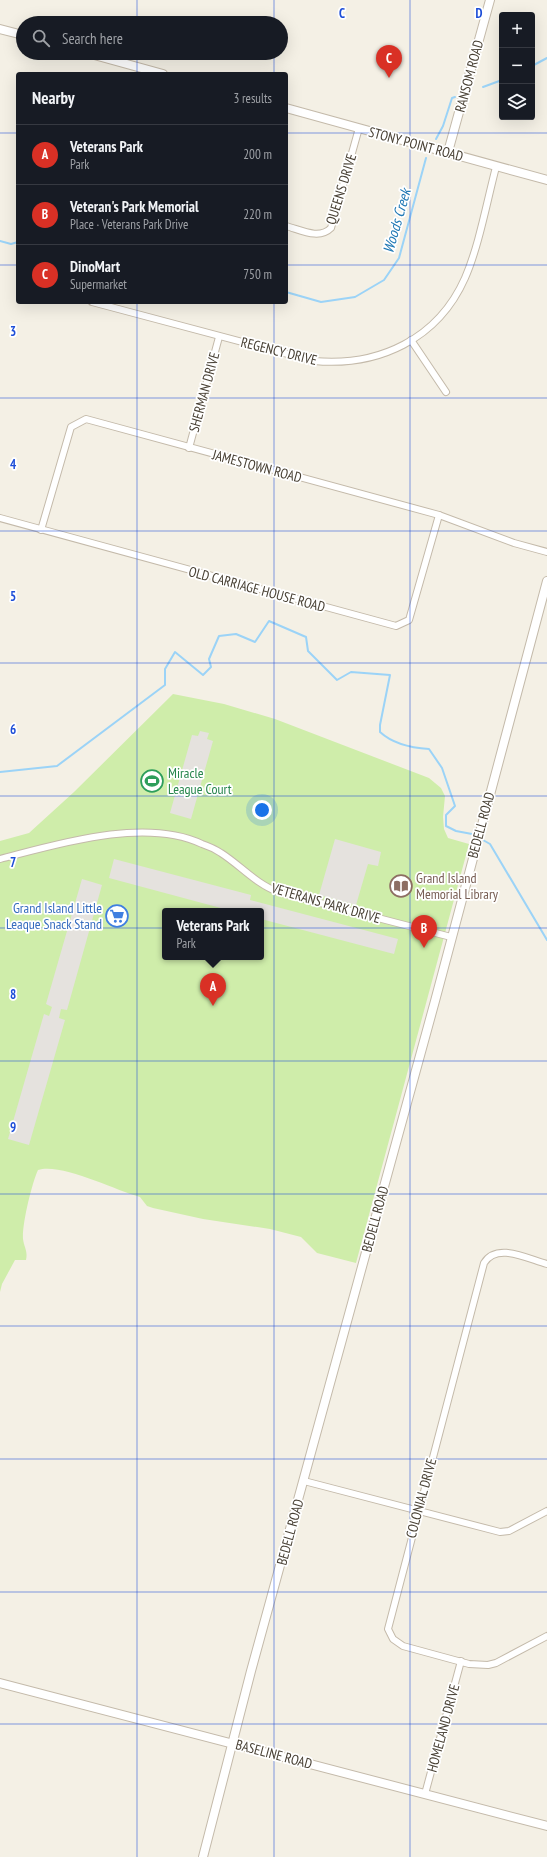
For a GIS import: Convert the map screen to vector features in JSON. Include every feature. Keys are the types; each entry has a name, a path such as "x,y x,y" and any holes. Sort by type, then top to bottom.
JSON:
{"street":[{"name":"RANSOM ROAD","path":"448,152 490,0"},
{"path":"0,29 16,34"},
{"path":"112,60 156,72"},
{"name":"STONY POINT ROAD","path":"288,109 547,180"},
{"name":"QUEENS DRIVE","path":"288,227 316,235 322,234 331,228 359,128"},
{"name":"REGENCY DRIVE","path":"99,304 300,359 329,363 343,363 372,358 399,348 433,324 444,312 462,285 470,264 496,167"},
{"name":"SHERMAN DRIVE","path":"189,448 219,337"},
{"path":"412,340 446,392"},
{"name":"JAMESTOWN ROAD","path":"41,530 71,427 86,419 439,515 514,542 547,552"},
{"name":"OLD CARRIAGE HOUSE ROAD","path":"0,518 396,626 409,620 439,515"},
{"name":"BEDELL ROAD","path":"203,1857 232,1743 452,937 547,581"},
{"name":"VETERANS PARK DRIVE","path":"0,859 57,844 93,837 134,833 174,834 200,842 220,853 268,888 278,892 452,937"},
{"name":"COLONIAL DRIVE","path":"547,1264 502,1252 491,1255 484,1263 388,1624 389,1634 396,1643 478,1665 496,1663 547,1636"},
{"path":"304,1480 418,1512 500,1532 508,1531 547,1510"},
{"name":"HOMELAND DRIVE","path":"425,1794 461,1661"},
{"name":"BASELINE ROAD","path":"0,1683 547,1826"}],"green space":[{"path":"173,694 224,704 275,719 429,778 441,788 445,796 443,817 444,829 448,838 469,844 356,1263 317,1253 301,1237 270,1229 203,1219 153,1208 147,1206 140,1197 88,1178 60,1170 48,1169 38,1170 28,1204 23,1232 23,1239 27,1254 26,1260 15,1260 2,1284 0,1292 0,841 29,833 74,792"}],"shaded area":[{"path":"200,731 209,733 207,739 213,741 191,819 170,813 192,735 198,736"},
{"path":"335,839 381,852 378,866 368,864 356,905 319,895"},
{"path":"114,859 251,895 250,900 398,939 394,954 264,920 264,908 221,908 109,878"},
{"path":"82,879 102,885 67,1010 61,1009 59,1018 65,1020 29,1145 8,1139 44,1014 49,1016 52,1007 46,1004"}],"waterway":[{"name":"Woods Creek","path":"535,64 547,58"},
{"name":"Woods Creek","path":"483,87 499,81"},
{"name":"Woods Creek","path":"436,139 443,126 452,98 455,97"},
{"name":"Woods Creek","path":"288,293 321,302 355,297 384,280 399,258 426,158"},
{"name":"Woods Creek","path":"0,241 11,244 16,243"},
{"path":"0,772 57,766 165,685 165,669 175,652 203,675 211,667 209,659 219,636 236,634 255,642 269,621 306,637 308,651 337,680 351,672 390,675 380,725 380,732 391,740 403,745 429,749 442,768 455,806 446,815 446,826 456,831 472,834"},
{"path":"483,840 490,844 547,940"}],"place":[{"name":"DinoMart","path":"389,78"},
{"name":"Miracle League Court","path":"152,781"},
{"name":"Grand Island Memorial Library","path":"401,886"},
{"name":"Grand Island Little Leaque Snack Stand","path":"117,916"},
{"name":"Veteran's Park Memorial","path":"424,948"},
{"name":"Veterans Park","path":"213,1006"}]}
